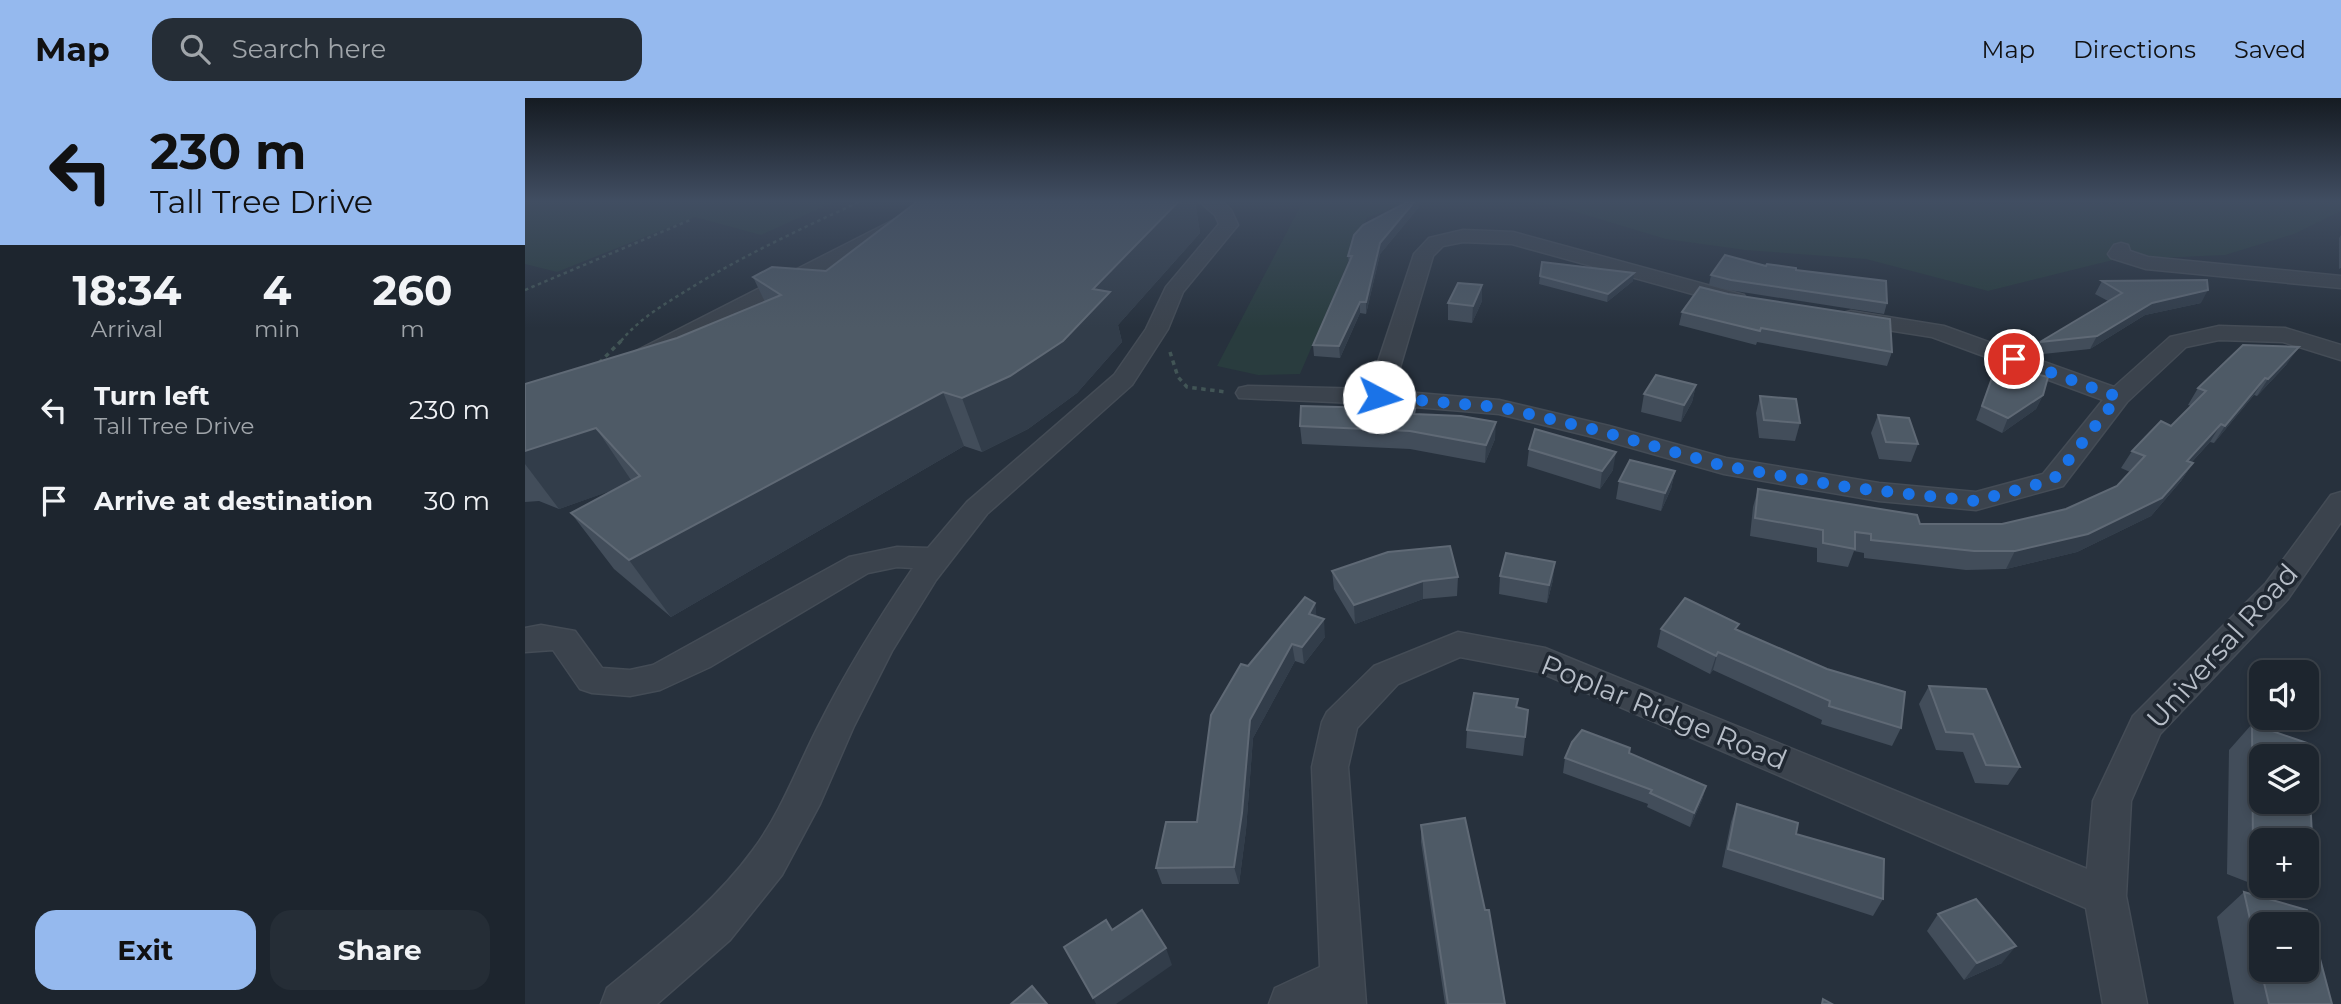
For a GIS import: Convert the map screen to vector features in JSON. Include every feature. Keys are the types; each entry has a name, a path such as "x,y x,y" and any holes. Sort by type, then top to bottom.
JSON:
{"street":[{"path":"701,351 629,369 862,243"},
{"path":"623,1004 715,926 768,862 807,793 836,726 878,646 936,559 977,508 1123,380 1144,351 1173,291 1214,243"},
{"path":"1379,397 1424,254 1435,243"},
{"path":"1532,243 1727,299 1753,303"},
{"path":"832,284 848,270 857,254 857,246"},
{"path":"2121,249 2118,254 2125,258 2147,263 2341,282"},
{"path":"1831,315 1936,331 2118,397"},
{"path":"1248,393 1379,397 1499,407 1600,431 1724,466 1853,488 1976,501 2053,480 2118,397 2178,342 2219,333 2285,335 2341,353"},
{"name":"Universal Road","path":"2125,1004 2105,896 2112,801 2146,726 2189,678 2277,591 2341,501"},
{"path":"525,640 541,637 563,639 592,680 630,683 660,677 698,659 860,564 897,557 936,559"},
{"name":"Poplar Ridge Road","path":"1343,992 1330,767 1341,722 1386,675 1458,644 1545,661 2105,896"},
{"path":"1291,1004 1343,992"}],"path":[{"path":"525,290 635,243"},
{"path":"598,364 618,346 635,324 664,304 774,243"},
{"path":"1144,351 1170,352 1178,377 1187,387 1248,393"}],"shaded area":[{"path":"629,243 557,272 525,264 525,245"},
{"path":"1281,243 1356,243 1300,374 1258,375 1217,366"},
{"path":"1697,243 2264,243 2225,255 2113,260 1988,291 1866,259 1745,250"}],"building":[{"path":"862,243 1138,243 1093,289 1110,292 1063,341 1010,376 962,398 943,392 629,560 571,513 640,476 596,428 525,451 525,384 677,338 781,295 753,277 772,267 826,271"},
{"path":"1352,243 1380,243 1366,302 1360,302 1339,346 1313,345 1352,256 1348,256"},
{"path":"1725,255 1766,266 1767,264 1886,281 1887,303 1711,275"},
{"path":"1542,262 1634,273 1608,294 1540,276"},
{"path":"2207,280 2208,290 2152,303 2097,336 2040,342 2122,293 2102,281"},
{"path":"1458,283 1482,285 1473,306 1448,303"},
{"path":"1700,287 1728,294 1890,319 1892,352 1761,328 1760,331 1682,312"},
{"path":"2243,345 2299,347 2268,379 2265,378 2225,426 2221,424 2187,461 2193,463 2162,498 2088,534 2015,551 1974,551 1871,540 1871,534 1855,532 1855,549 1823,543 1823,530 1755,518 1758,489 1917,515 1920,524 2002,524 2066,509 2117,486 2145,456 2132,451 2161,421 2171,426 2206,391 2198,388"},
{"path":"1997,364 2048,377 2043,395 2008,418 1982,406"},
{"path":"1656,375 1696,385 1684,405 1644,394"},
{"path":"1760,396 1796,399 1800,423 1764,420"},
{"path":"1301,406 1415,409 1414,414 1461,416 1496,422 1486,445 1410,431 1300,426"},
{"path":"1878,415 1909,418 1918,444 1886,442"},
{"path":"1535,429 1616,452 1602,471 1529,449"},
{"path":"1630,460 1675,471 1665,493 1619,481"},
{"path":"1450,546 1458,577 1423,581 1354,605 1332,571 1388,552"},
{"path":"1506,553 1555,562 1549,585 1500,576"},
{"path":"1305,597 1315,603 1309,614 1324,619 1302,647 1292,644 1250,720 1242,813 1234,867 1156,868 1166,822 1197,822 1211,715 1241,664 1248,666"},
{"path":"1685,598 1739,624 1735,629 1827,669 1905,692 1901,728 1829,706 1830,701 1718,652 1716,656 1661,629"},
{"path":"1929,686 1986,689 2020,767 1986,765 1973,734 1946,732"},
{"path":"1474,693 1518,699 1516,707 1528,710 1525,737 1467,730"},
{"path":"1582,730 1630,748 1629,753 1706,786 1694,813 1650,793 1652,790 1565,758 1572,742"},
{"path":"2252,730 2269,730 2307,743 2252,744"},
{"path":"1737,804 1798,823 1796,834 1884,859 1883,899 1728,849"},
{"path":"2253,814 2311,814 2312,828 2253,828"},
{"path":"1465,818 1485,910 1489,910 1505,1004 1448,1004 1421,825"},
{"path":"2244,892 2249,893 2249,898 2265,898 2308,912 2249,912 2249,915"},
{"path":"1976,899 2016,946 1977,963 1938,914"},
{"path":"1142,910 1166,948 1093,998 1064,947 1106,920 1112,930"},
{"path":"2319,955 2332,1004 2269,1004 2264,982 2319,982"},
{"path":"1032,986 1047,1004 1011,1004"}],"route":[{"path":"1379,397 1499,407 1600,431 1724,466 1879,492 1976,501 2053,480 2118,397 2014,359"}]}
